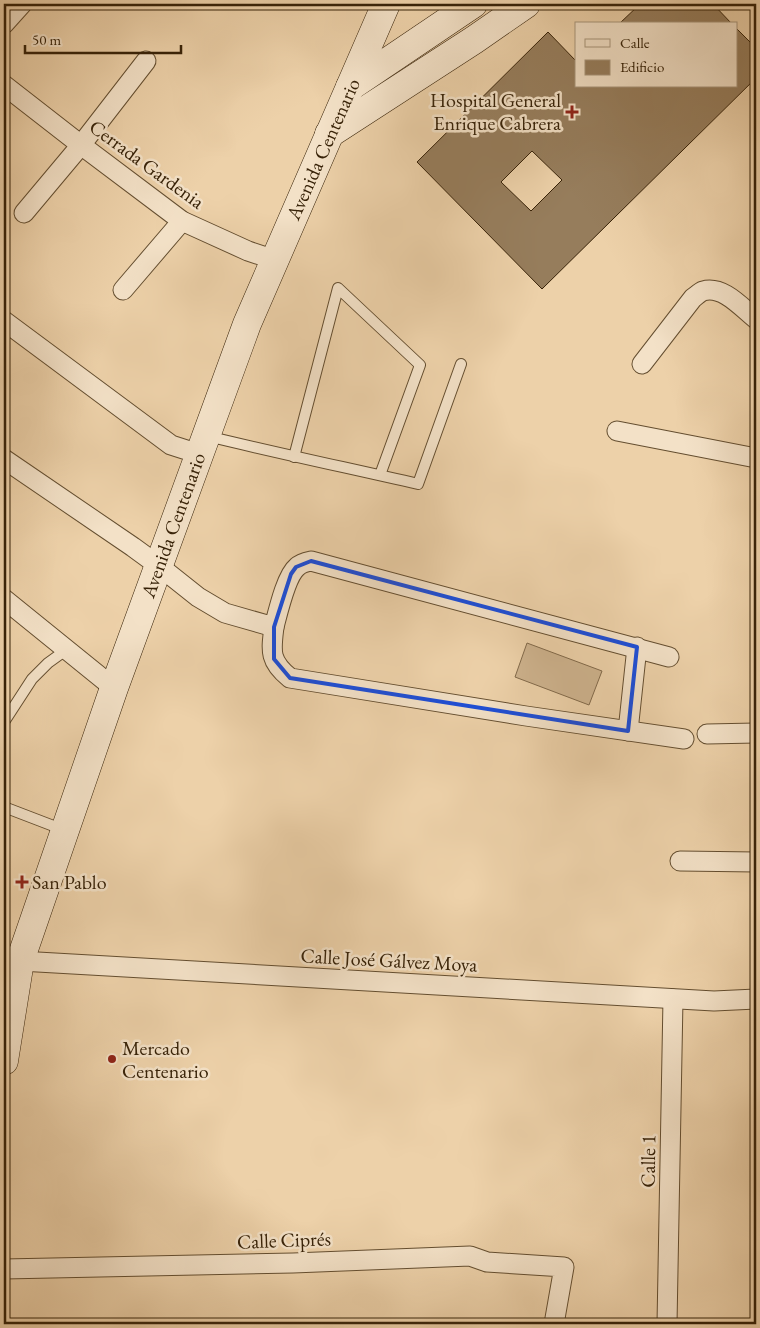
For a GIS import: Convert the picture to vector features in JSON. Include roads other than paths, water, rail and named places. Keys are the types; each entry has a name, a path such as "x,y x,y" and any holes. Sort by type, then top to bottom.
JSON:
{"main road":[{"name":"Avenida Centenario","path":"4,1061 20,961 114,688 247,324 386,4"},
{"path":"350,88 473,4"},
{"path":"329,134 526,4"}],"street":[{"path":"4,24 22,4"},
{"path":"24,213 81,145 146,61"},
{"name":"Cerrada Gardenia","path":"4,85 182,221 248,251 275,260"},
{"path":"123,290 182,221"},
{"path":"642,364 693,298 702,291 714,291 725,294 756,319"},
{"path":"4,321 171,445 203,445"},
{"path":"617,431 756,458"},
{"path":"4,459 159,566 198,597 225,613 274,626"},
{"path":"670,657 311,561 303,562 291,574 274,626 272,648 274,659 280,670 290,678 684,739"},
{"path":"4,599 114,688"},
{"path":"628,731 637,648"},
{"path":"707,734 756,733"},
{"path":"680,861 756,862"},
{"name":"Calle José Gálvez Moya","path":"20,961 714,1001 756,999"},
{"name":"Calle 1","path":"667,1324 673,998"},
{"name":"Calle Ciprés","path":"4,1269 293,1263 470,1256 486,1262 564,1267 554,1324"}],"lane":[{"path":"294,457 338,288 420,365 380,475"},
{"path":"203,445 294,457 418,484 461,364"},
{"path":"4,722 32,679 48,663 66,650"},
{"path":"4,807 65,831"}],"place":[{"name":"Hospital General Enrique Cabrera","path":"572,112"},
{"name":"San Pablo","path":"22,882"},
{"name":"Mercado Centenario","path":"112,1059"}]}
